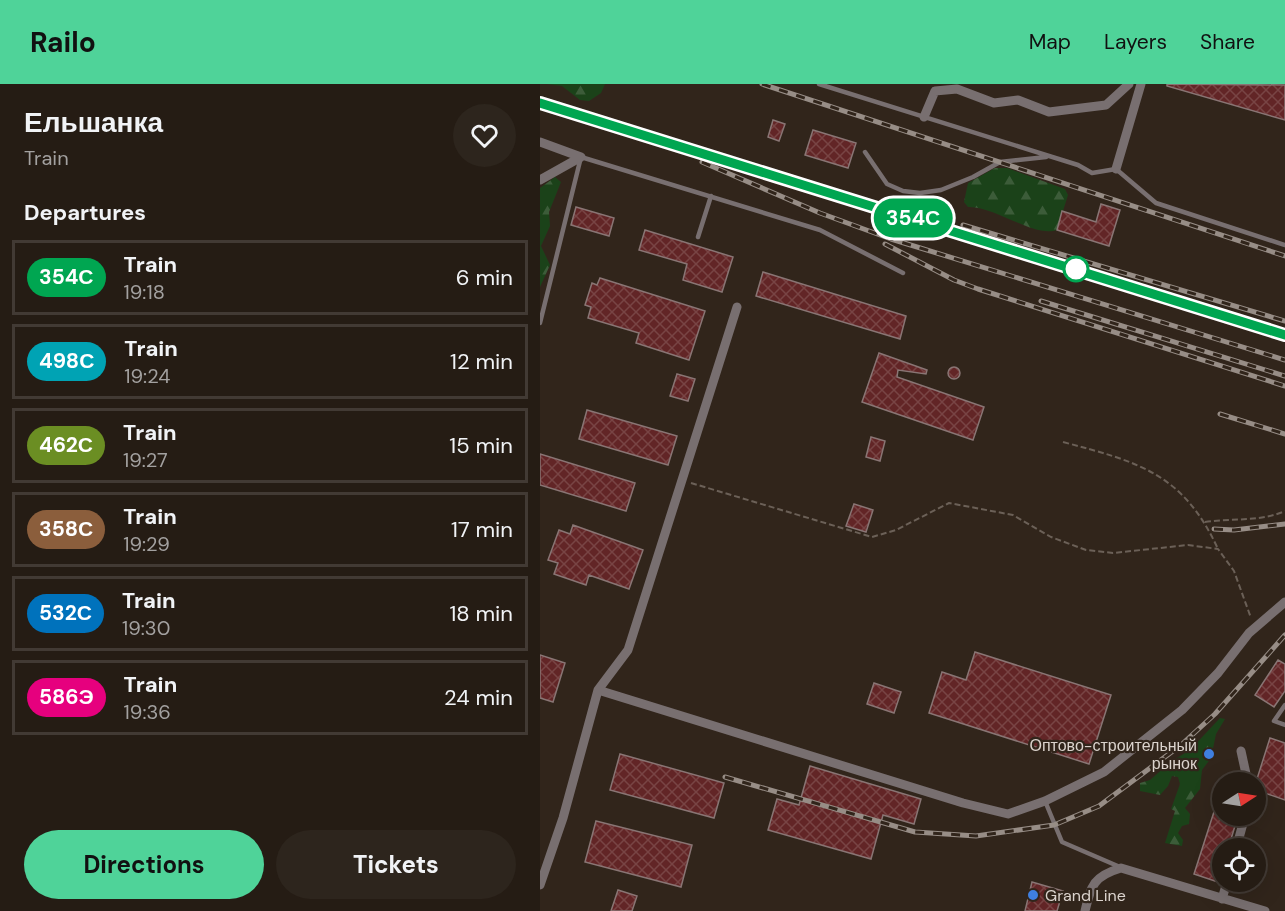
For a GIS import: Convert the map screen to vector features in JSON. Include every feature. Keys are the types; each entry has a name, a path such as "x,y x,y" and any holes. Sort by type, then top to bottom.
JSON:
{"street":[{"path":"927,84 935,91 957,88 994,104 1018,100 1049,112 1106,105 1129,84"},
{"path":"1116,169 1142,84"},
{"path":"924,117 935,91"},
{"path":"540,142 581,157"},
{"path":"540,180 581,157"},
{"path":"540,885 563,818 598,690 628,650 737,307"},
{"path":"598,690 1008,814 1045,801 1104,772 1182,710 1218,673 1254,629 1285,602"},
{"path":"1241,751 1246,772"},
{"path":"1085,911 1091,887 1104,873 1121,868 1265,911"},
{"path":"1222,899 1224,892"}],"lane":[{"path":"819,84 1078,165 1092,173 1116,169 1156,203 1285,245"},
{"path":"865,152 887,184 903,191 920,192 941,190 973,177 1000,162 1051,157"},
{"path":"540,323 581,157 820,230 903,273"},
{"path":"698,237 711,196"},
{"path":"1285,705 1274,722 1285,726"},
{"path":"1045,801 1062,843 1121,868"}],"path":[{"path":"1063,442 1118,457 1156,472 1179,491 1205,522 1218,549 1234,571 1254,629"},
{"path":"682,480 872,537 896,530 949,502 1013,515 1051,537 1086,550 1113,554 1188,545 1218,549"},
{"path":"1205,522 1226,519 1250,520 1285,511"}],"green space":[{"path":"547,84 605,84 601,93 589,101 580,100 562,86"},
{"path":"995,168 1007,168 1065,189 1068,195 1057,230 1037,230 990,211 968,207 964,202 968,183"},
{"path":"555,177 561,182 549,212 550,226 541,246 550,265 540,287 540,188"},
{"path":"1220,718 1225,719 1216,734 1211,758 1202,770 1200,789 1185,808 1190,814 1189,824 1182,826 1178,833 1183,840 1182,846 1165,843 1175,811 1171,809 1180,784 1178,777 1172,776 1168,786 1160,795 1140,791 1140,783 1150,780 1172,761 1190,750"}],"building":[{"path":"1167,84 1285,85 1285,120 1167,86"},
{"path":"773,120 785,124 779,141 768,137"},
{"path":"813,130 856,143 848,168 805,155"},
{"path":"1101,204 1120,210 1109,246 1057,230 1062,211 1096,222"},
{"path":"576,207 614,218 609,236 571,225"},
{"path":"645,230 733,257 722,292 683,280 687,264 639,250"},
{"path":"763,272 906,316 900,339 756,296"},
{"path":"600,278 705,311 689,360 636,343 639,333 588,318 591,307 585,305 592,283 597,285"},
{"path":"879,353 927,370 926,374 898,370 897,377 984,407 973,440 862,402"},
{"path":"954,367 960,373 954,379 948,373"},
{"path":"677,374 695,379 688,401 670,396"},
{"path":"587,410 677,436 668,465 579,439"},
{"path":"871,437 885,441 880,461 866,457"},
{"path":"540,454 635,483 626,511 540,485"},
{"path":"854,504 873,510 866,532 846,526"},
{"path":"573,525 643,550 629,589 589,575 586,585 554,574 558,563 548,560 559,530 570,534"},
{"path":"975,652 1111,695 1089,764 929,713 942,672 966,680"},
{"path":"540,655 565,663 553,702 540,698"},
{"path":"1278,660 1285,664 1285,691 1274,707 1255,695"},
{"path":"874,683 901,692 894,713 867,704"},
{"path":"1270,738 1285,743 1285,800 1266,793 1266,772 1259,772"},
{"path":"620,754 724,783 714,818 610,790"},
{"path":"810,766 921,799 914,824 883,815 871,859 768,830 777,799 799,805"},
{"path":"1212,818 1212,826 1235,826 1231,838 1212,838 1212,880 1194,874"},
{"path":"596,821 692,845 681,887 585,862"},
{"path":"1032,882 1063,891 1057,911 1025,911"},
{"path":"618,890 637,896 632,911 611,911"}],"railway":[{"path":"762,84 1285,256"},
{"path":"540,103 1285,335"},
{"path":"702,162 820,213 891,239 1285,360"},
{"path":"963,225 1285,321"},
{"path":"885,244 954,280 978,289 1285,386"},
{"path":"1041,301 1285,376"},
{"path":"1220,414 1285,434"},
{"path":"1214,529 1234,530 1285,524"},
{"path":"725,777 915,832 976,836 1054,825 1099,806 1181,745 1215,714 1285,635"}],"train":[{"name":"354С","path":"540,103 1285,335"}],"place":[{"name":"Оптово-строительный рынок","path":"1209,754"},
{"name":"Grand Line","path":"1033,895"}]}
